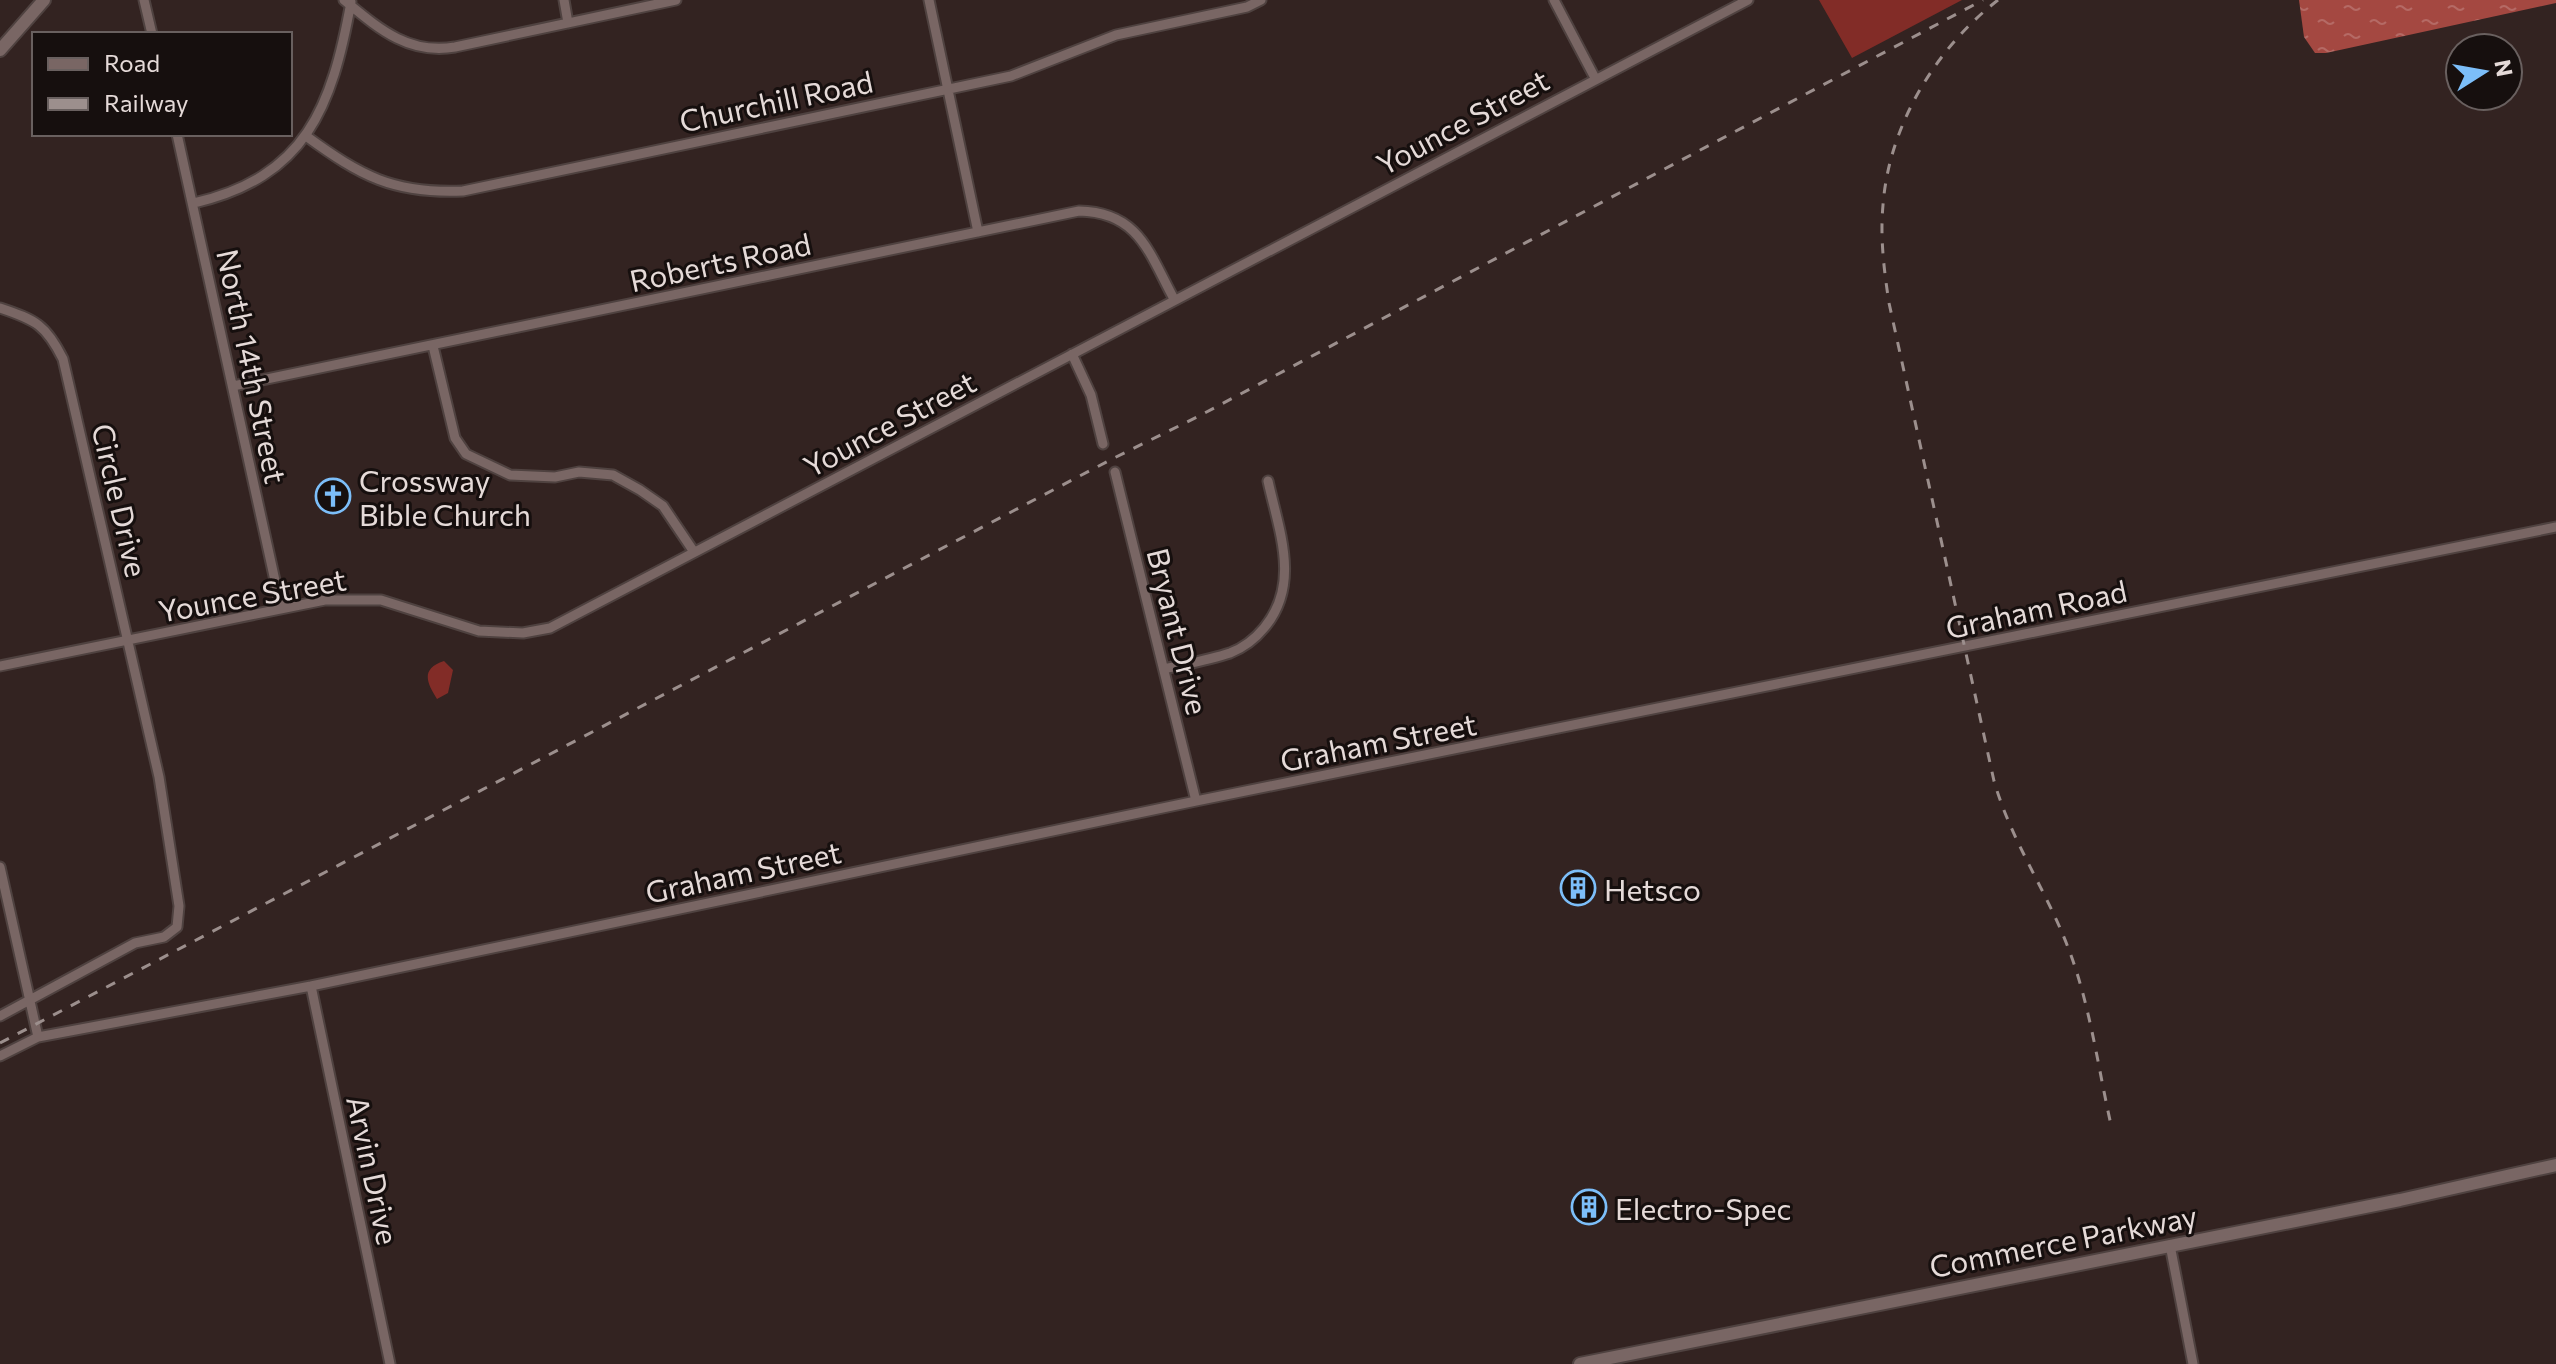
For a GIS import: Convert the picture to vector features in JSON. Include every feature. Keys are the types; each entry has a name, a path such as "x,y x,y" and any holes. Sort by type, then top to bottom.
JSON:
{"street":[{"path":"0,50 44,0"},
{"path":"144,0 152,32"},
{"path":"564,0 568,23"},
{"path":"349,2 368,22 398,41 430,50 676,0"},
{"path":"929,0 978,232"},
{"name":"Churchill Road","path":"306,136 346,165 388,185 425,192 463,191 1030,70 1116,35 1247,7 1261,0"},
{"path":"1554,0 1595,78"},
{"name":"Younce Street","path":"0,666 325,600 381,600 479,631 523,633 550,628 1730,4 1748,0"},
{"path":"194,203 222,197 250,185 275,169 306,136 331,85 349,2"},
{"name":"North 14th Street","path":"177,136 281,608"},
{"name":"Roberts Road","path":"233,386 1079,211 1111,214 1134,231 1174,299"},
{"name":"Circle Drive","path":"0,308 22,315 50,332 63,359 159,777 179,906 177,927 164,937 135,943 28,1000"},
{"path":"433,346 455,438 466,454 510,475 555,477 579,472 613,475 663,506 694,552"},
{"path":"1072,354 1091,395 1103,444"},
{"name":"Bryant Drive","path":"1115,472 1196,801"},
{"path":"1164,669 1232,652 1256,637 1276,613 1285,588 1286,562 1268,481"},
{"name":"Graham Road","path":"1526,736 2556,527"},
{"name":"Graham Street","path":"0,1056 38,1037 311,986 1196,801 1526,736"},
{"path":"0,867 38,1037"},
{"name":"Arvin Drive","path":"311,986 390,1364"},
{"path":"0,1016 28,1000"},
{"name":"Commerce Parkway","path":"1580,1364 2400,1200 2556,1165"},
{"path":"2170,1245 2193,1364"}],"shaded area":[{"path":"1819,0 1962,0 1852,58"},
{"path":"444,661 453,670 448,693 437,699 428,677 431,668"}],"water":[{"path":"2299,0 2556,0 2556,3 2315,53 2304,37"}],"railway":[{"path":"0,1043 1199,416 1983,0"},
{"path":"1998,0 1955,41 1936,65 1906,118 1887,175 1882,217 1884,266 1889,303 1994,781 2010,825 2060,928 2076,971 2111,1125"}],"place":[{"name":"Crossway Bible Church","path":"333,496"},
{"name":"Hetsco","path":"1578,888"},
{"name":"Electro-Spec","path":"1589,1207"}]}
